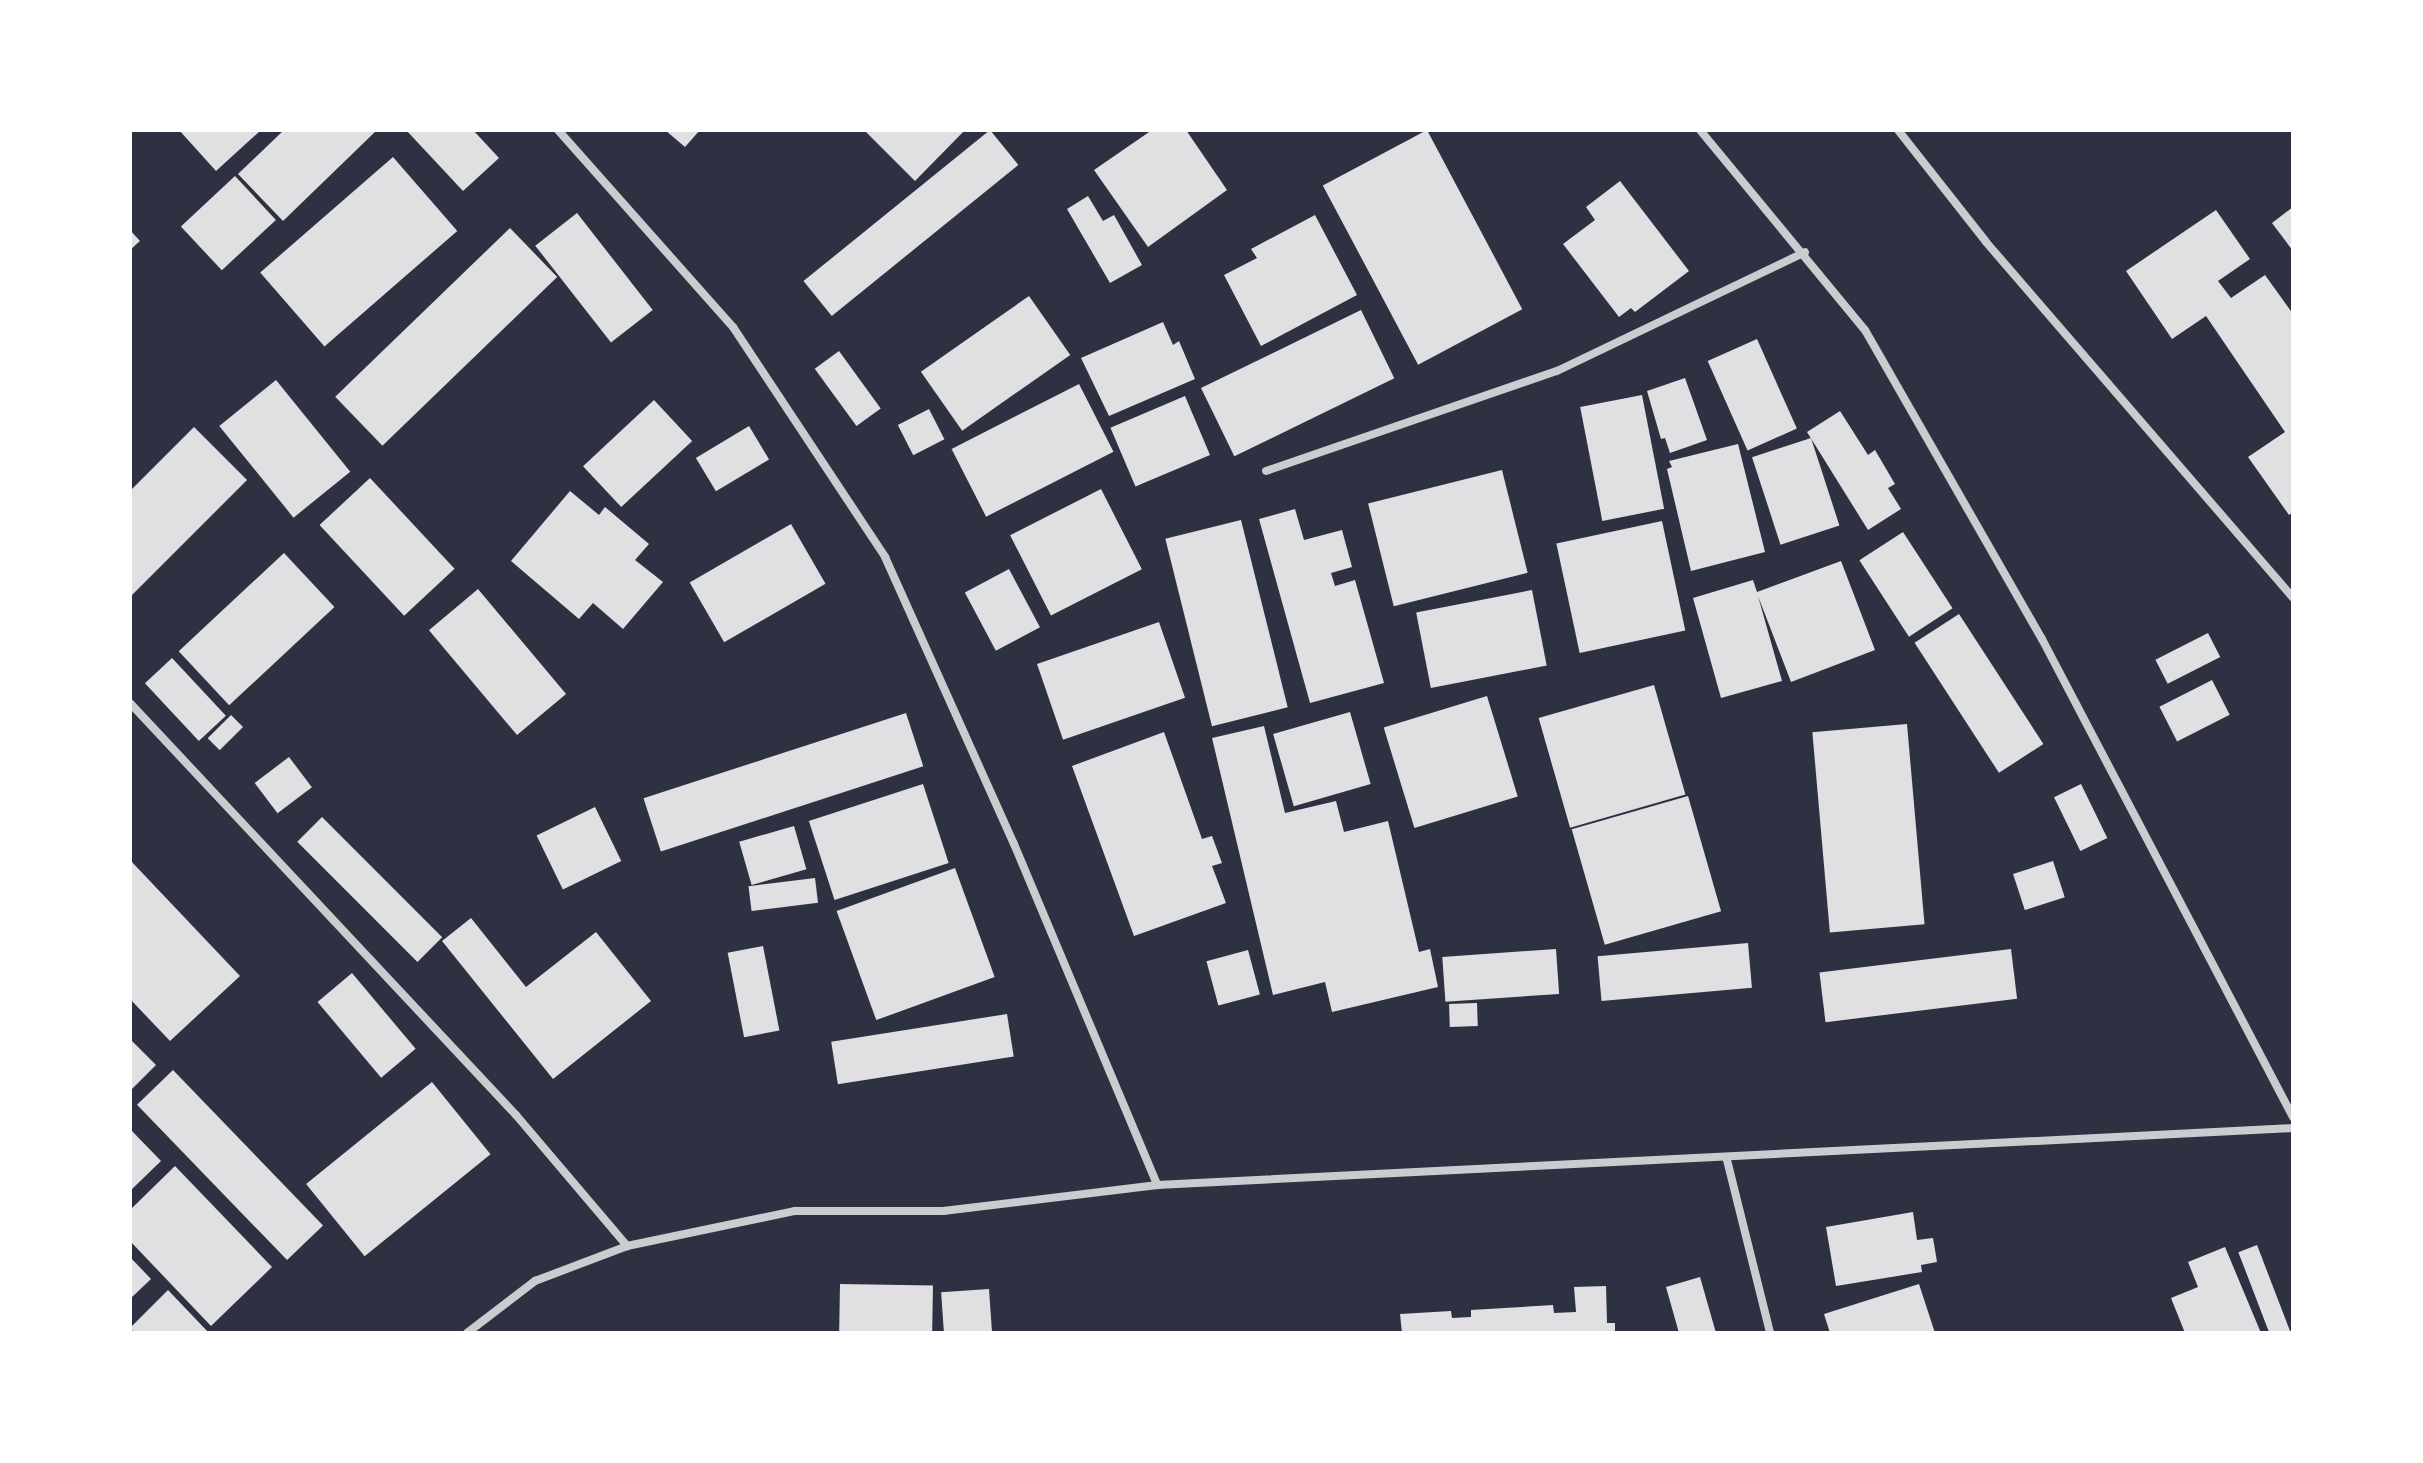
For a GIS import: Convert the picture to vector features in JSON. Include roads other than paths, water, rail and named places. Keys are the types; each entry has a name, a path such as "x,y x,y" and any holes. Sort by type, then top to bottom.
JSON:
{"street":[{"path":"558,130 733,327 885,557 1014,844 1157,1185"},
{"path":"1700,130 1805,252 1865,330 2042,639 2293,1117"},
{"path":"1898,130 1986,242 2293,598"},
{"path":"1266,471 1557,371 1805,252"},
{"path":"130,703 505,1103 627,1246"},
{"path":"467,1333 535,1281 627,1246 795,1211 943,1211 1157,1185 1727,1160 2293,1128"},
{"path":"1727,1160 1770,1333"}]}
